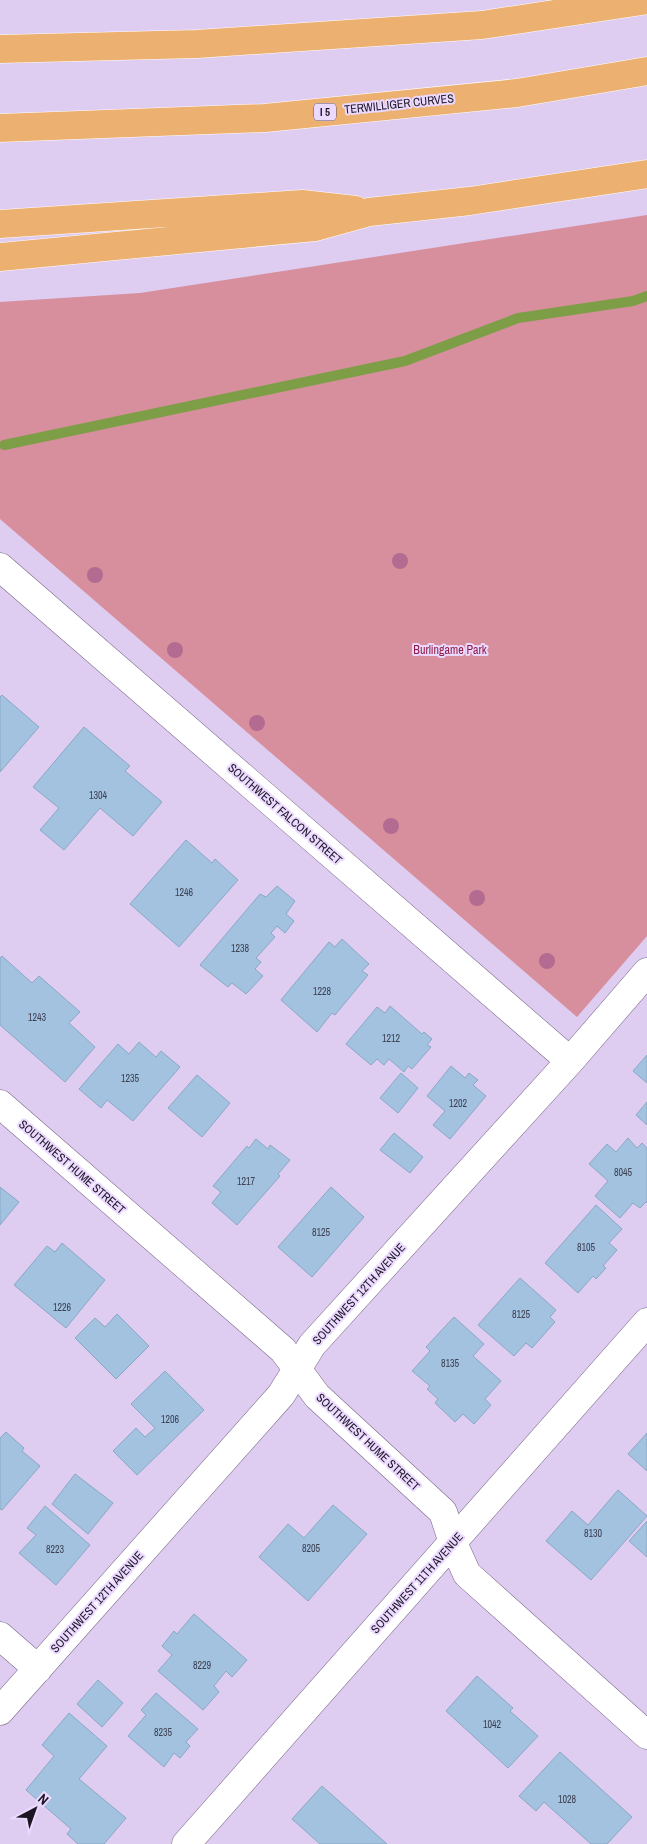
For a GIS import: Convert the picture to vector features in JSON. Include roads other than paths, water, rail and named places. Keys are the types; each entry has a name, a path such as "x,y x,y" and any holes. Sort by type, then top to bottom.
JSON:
{"highway":[{"path":"0,49 197,44 472,25 647,0"},
{"name":"TERWILLIGER CURVES","path":"0,128 265,118 517,93 647,71"},
{"path":"0,257 316,227 369,212 470,201 647,174"},
{"path":"0,224 302,204 369,212"}],"street":[{"name":"SOUTHWEST FALCON STREET","path":"0,568 570,1061"},
{"name":"SOUTHWEST 12TH AVENUE","path":"0,1712 281,1395 312,1345 570,1061 647,972"},
{"name":"SOUTHWEST HUME STREET","path":"0,1104 283,1350 318,1396 443,1512 453,1543 467,1574 647,1736"},
{"name":"SOUTHWEST 11TH AVENUE","path":"186,1844 647,1322"},
{"path":"0,1636 38,1668"}],"waterway":[{"path":"4,445 405,361 518,318 633,301 647,296"}],"park label":[{"name":"Burlingame Park","path":"450,650"}]}
